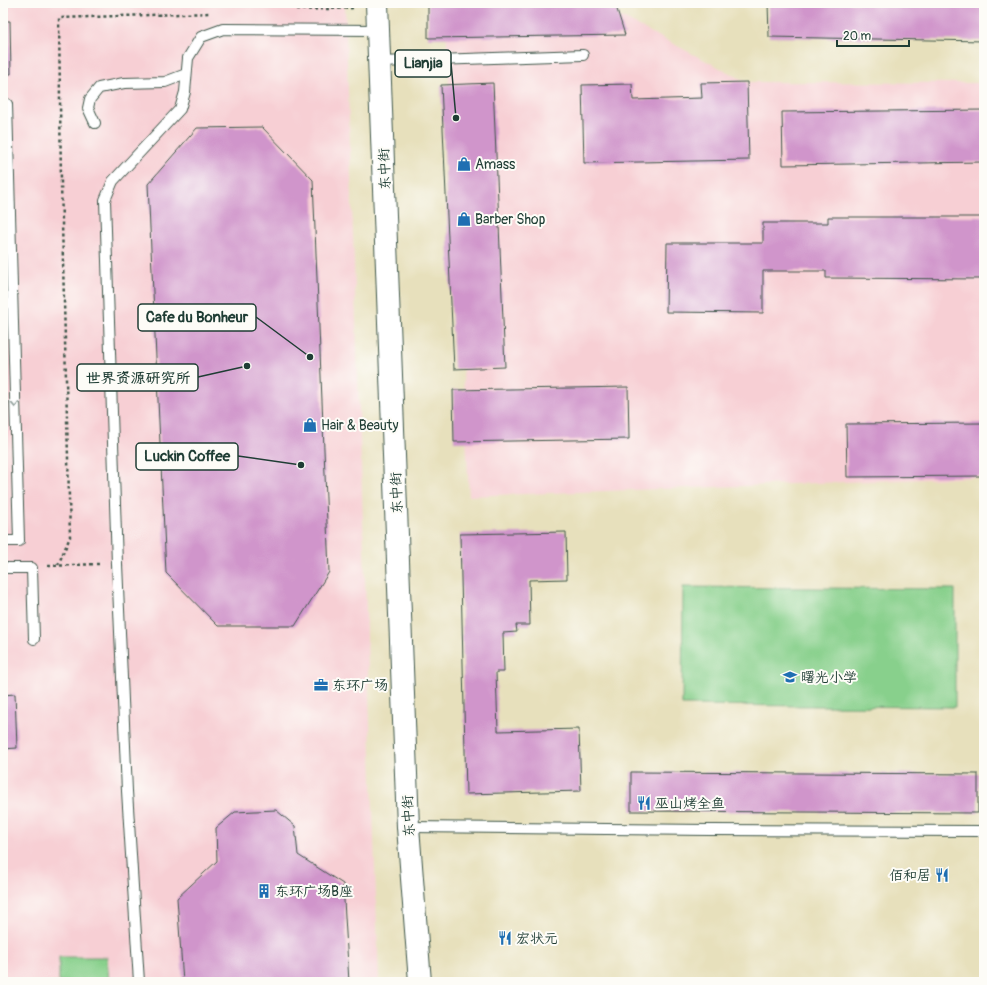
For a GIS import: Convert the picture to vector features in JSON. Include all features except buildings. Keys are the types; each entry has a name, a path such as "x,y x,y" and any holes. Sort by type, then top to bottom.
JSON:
{"street":[{"name":"东中街","path":"377,3 408,827 420,982"}],"lane":[{"path":"139,982 127,791 117,564 105,200 113,181 180,109 185,92 188,58 201,37 223,29 378,30"},
{"path":"380,62 583,55"},
{"path":"95,123 88,108 90,99 99,88 124,83 165,82 186,74"},
{"path":"3,104 7,104 19,541 3,541"},
{"path":"3,568 32,568 34,638"},
{"path":"408,827 984,831"}],"path":[{"path":"32,568 58,565 117,564"}],"shaded area":[{"path":"3,3 345,3 379,982 3,982"},
{"path":"445,3 594,3 747,82 984,83 984,477 469,496"}],"green space":[{"path":"683,587 955,589 955,707 682,705"},
{"path":"59,957 107,957 109,982 59,982"}],"place":[{"name":"Lianjia","path":"456,118"},
{"name":"Amass","path":"464,164"},
{"name":"Barber Shop","path":"464,219"},
{"name":"Cafe du Bonheur","path":"310,357"},
{"name":"世界资源研究所","path":"247,366"},
{"name":"Hair & Beauty","path":"310,425"},
{"name":"Luckin Coffee","path":"301,465"},
{"name":"曙光小学","path":"790,677"},
{"name":"东环广场","path":"321,685"},
{"name":"巫山烤全鱼","path":"644,803"},
{"name":"佰和居","path":"942,875"},
{"name":"东环广场B座","path":"264,891"},
{"name":"宏状元","path":"505,938"}]}
